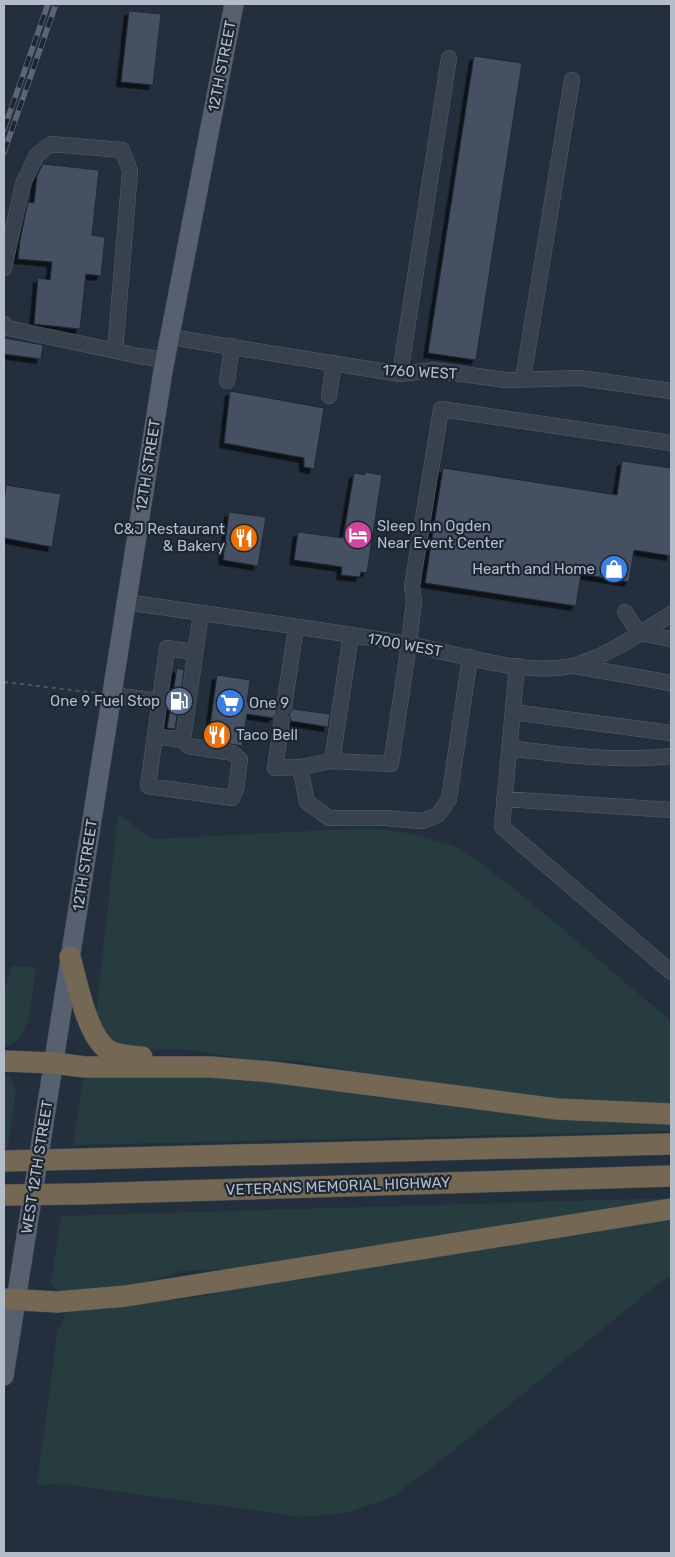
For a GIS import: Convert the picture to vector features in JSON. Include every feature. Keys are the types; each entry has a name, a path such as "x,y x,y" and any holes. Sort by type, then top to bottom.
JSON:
{"highway":[{"path":"70,957 90,1026 97,1040 108,1050 120,1055 175,1058 211,1067"},
{"path":"4,1061 54,1063 85,1067 211,1067 272,1072 557,1109 671,1114"},
{"path":"4,1161 671,1144"},
{"name":"VETERANS MEMORIAL HIGHWAY","path":"4,1195 671,1176"},
{"path":"10,1300 57,1302 126,1296 671,1209"}],"main road":[{"name":"12TH STREET","path":"70,957 165,360 234,4"},
{"name":"WEST 12TH STREET","path":"4,1376 10,1300 54,1063 70,957"}],"street":[{"path":"400,374 449,58"},
{"path":"523,380 572,80"},
{"path":"4,268 23,184 37,155 51,144 122,150 130,171 115,351"},
{"path":"4,324 8,328 165,360"},
{"name":"1760 WEST","path":"170,337 400,374 433,370 506,380 580,378 671,391"},
{"path":"227,381 232,346"},
{"path":"329,396 334,363"},
{"path":"296,627 275,768 300,768 332,761 391,764 409,644 414,601 412,586 441,409 671,444"},
{"name":"1700 WEST","path":"126,602 409,644 517,666 541,669 571,666 596,658 671,614"},
{"path":"624,612 639,633 671,639"},
{"path":"182,740 201,613"},
{"path":"332,761 351,636"},
{"path":"155,736 182,740 188,746 233,753 240,760 236,789 232,798 148,786 167,648 195,652"},
{"path":"300,768 306,802 329,818 422,821 438,815 450,799 470,657"},
{"path":"517,666 502,827 671,972"},
{"path":"571,666 671,683"},
{"path":"112,695 160,701"},
{"path":"512,712 671,733"},
{"path":"509,748 576,756 644,759 671,756"},
{"path":"504,799 671,810"}],"path":[{"path":"4,682 112,695"}],"green space":[{"path":"118,814 153,839 370,828 408,833 454,846 478,861 522,895 671,1021 671,1104 568,1100 400,1081 300,1061 245,1059 190,1050 127,1049 104,1036 96,1013"},
{"path":"12,966 36,967 28,1020 18,1038 4,1048 4,991"},
{"path":"4,1074 10,1077 16,1091 8,1148 4,1148"},
{"path":"91,1075 216,1077 671,1121 671,1131 73,1145 82,1084"},
{"path":"671,1198 671,1203 241,1268 181,1271 141,1284 60,1292 53,1286 51,1281 61,1216"},
{"path":"671,1218 671,1276 659,1283 428,1471 390,1498 347,1513 301,1517 56,1483 37,1486 57,1332 66,1313 201,1297 243,1287"}],"building":[{"path":"129,11 161,14 153,85 121,82"},
{"path":"474,56 522,63 476,360 428,353"},
{"path":"43,164 99,170 92,235 105,237 101,276 86,274 80,329 34,324 38,278 50,280 52,262 18,259 28,202 34,203 37,176"},
{"path":"4,338 43,345 41,359 4,354"},
{"path":"230,391 324,408 314,469 304,467 304,458 224,443"},
{"path":"622,461 671,468 671,556 634,550 629,582 581,574 576,606 425,583 443,468 617,495"},
{"name":"Sleep Inn Ogden Near Event Center","path":"365,472 382,475 367,573 361,572 360,577 341,575 342,567 294,560 298,532 343,538 354,473 365,475"},
{"path":"6,485 61,494 52,547 4,538"},
{"path":"229,512 266,517 258,566 223,560"},
{"path":"177,668 184,670 175,729 167,728"},
{"name":"One 9","path":"217,675 250,680 247,702 275,706 277,713 273,718 247,714 242,746 208,740"},
{"path":"293,709 330,714 328,727 291,721 289,714"}],"railway":[{"path":"4,129 48,4"},
{"path":"4,152 56,4"}],"place":[{"name":"Sleep Inn Ogden Near Event Center","path":"358,535"},
{"name":"C&J Restaurant & Bakery","path":"244,538"},
{"name":"Hearth and Home","path":"614,569"},
{"name":"One 9 Fuel Stop","path":"179,701"},
{"name":"One 9","path":"230,703"},
{"name":"Taco Bell","path":"217,735"}]}
